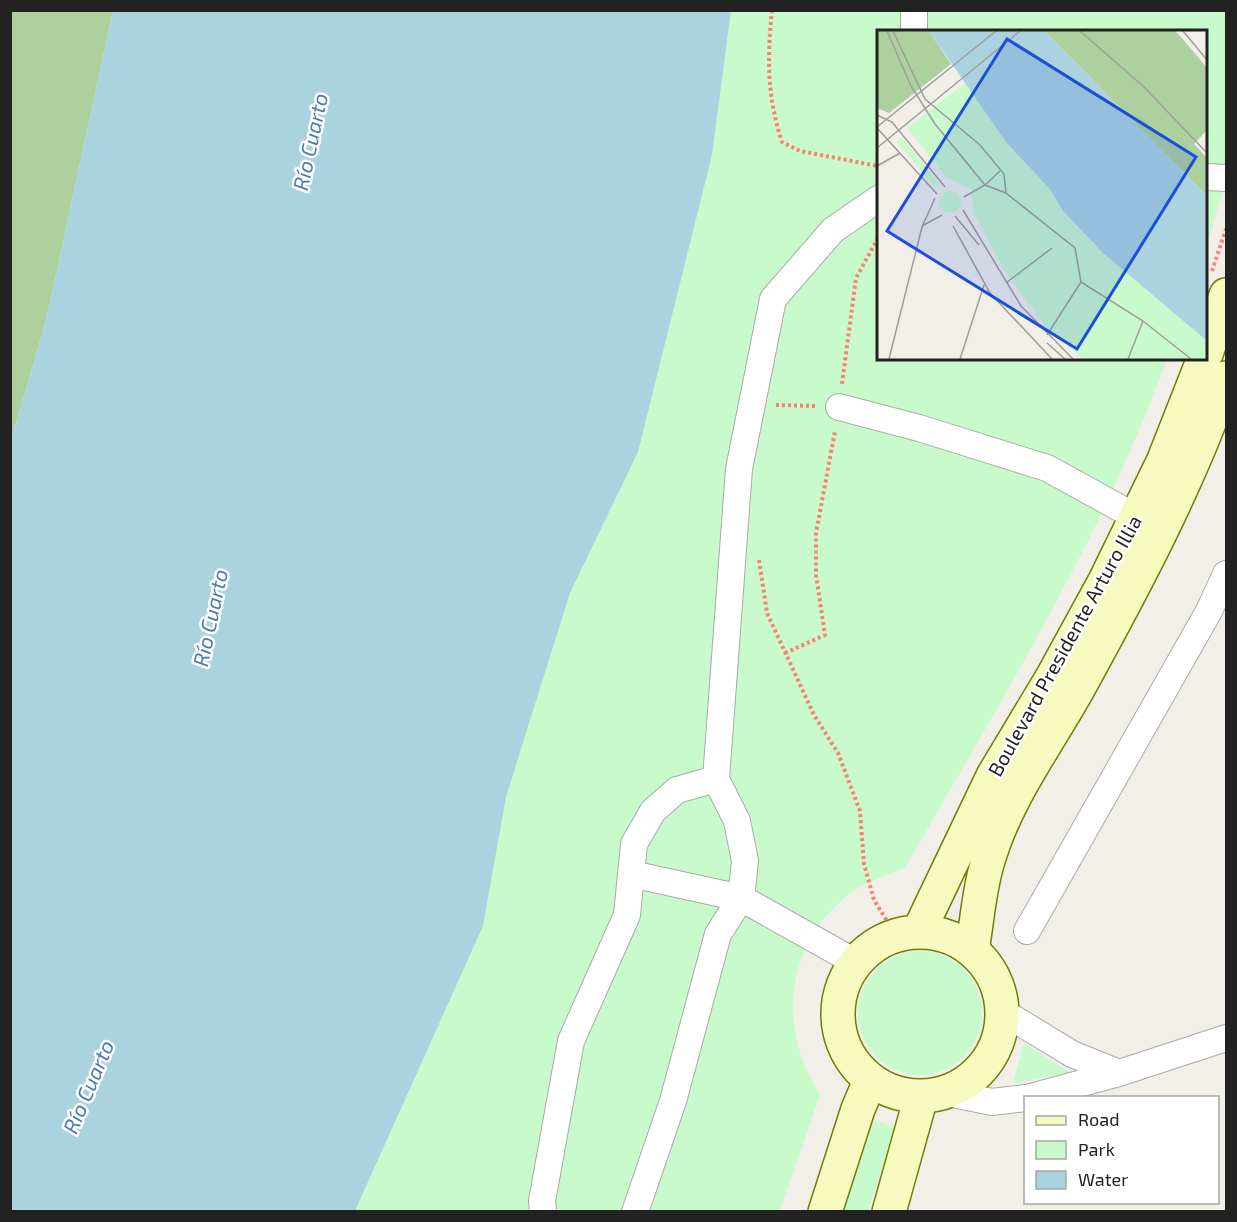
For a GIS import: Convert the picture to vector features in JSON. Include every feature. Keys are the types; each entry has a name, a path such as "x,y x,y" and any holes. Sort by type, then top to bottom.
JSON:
{"main road":[{"path":"1207,348 1218,287"},
{"name":"Boulevard Presidente Arturo Illia","path":"907,933 993,776 1059,665 1136,517 1163,462 1203,360"},
{"name":"Boulevard Presidente Arturo Illia","path":"972,950 987,864 1018,789 1078,690 1130,594 1189,474 1227,378"},
{"path":"907,933 953,938 972,950 992,972 1001,997 1003,1012 998,1044 986,1065 969,1082 935,1095 894,1094 870,1081 852,1061 840,1036 837,1010 843,983 855,962 873,945 907,933"},
{"path":"825,1212 858,1109 870,1081"},
{"path":"889,1212 935,1095"}],"street":[{"path":"914,10 914,30"},
{"path":"1207,177 1227,178"},
{"path":"635,1212 673,1101 718,934 741,898 745,861 737,821 716,779 739,469 773,298 833,230 877,200"},
{"path":"840,407 919,428 1047,468 1136,517"},
{"path":"1027,931 1218,609 1227,574"},
{"path":"543,1212 542,1201 572,1041 627,915 634,844 652,812 677,790 716,779"},
{"path":"631,874 741,898 855,962"},
{"path":"1003,1012 1072,1054 1119,1073"},
{"path":"1033,1096 1119,1073 1227,1038"},
{"path":"935,1095 992,1102 1024,1098"}],"path":[{"path":"772,10 767,59 774,120 782,142 800,152 877,166"},
{"path":"1218,287 1227,229"},
{"path":"785,653 825,635 816,575 816,533 840,407 856,278 877,241"},
{"path":"771,407 778,404 840,407"},
{"path":"759,559 767,613 814,715 842,763 860,811 864,864 874,900 907,933"}],"green space":[{"path":"11,11 113,11 46,321 11,441"},
{"path":"731,11 1226,11 1226,179 1207,246 1207,30 877,30 877,360 1167,360 1141,426 1081,555 1013,681 905,868 858,888 839,902 823,919 811,938 796,980 793,1003 794,1026 803,1061 820,1095 780,1211 355,1212 483,926 506,797 570,593 638,452 712,155"},
{"path":"920,951 944,956 964,969 977,989 982,1013 977,1037 964,1057 944,1070 920,1075 896,1070 876,1057 863,1037 858,1013 863,989 876,969 896,956"},
{"path":"1024,1043 1071,1073 1013,1083"},
{"path":"870,1119 896,1127 868,1211 836,1212"}],"water":[{"name":"Río Cuarto","path":"113,11 731,11 712,155 638,452 570,593 506,797 483,926 355,1211 11,1211 11,441 46,321"}]}
